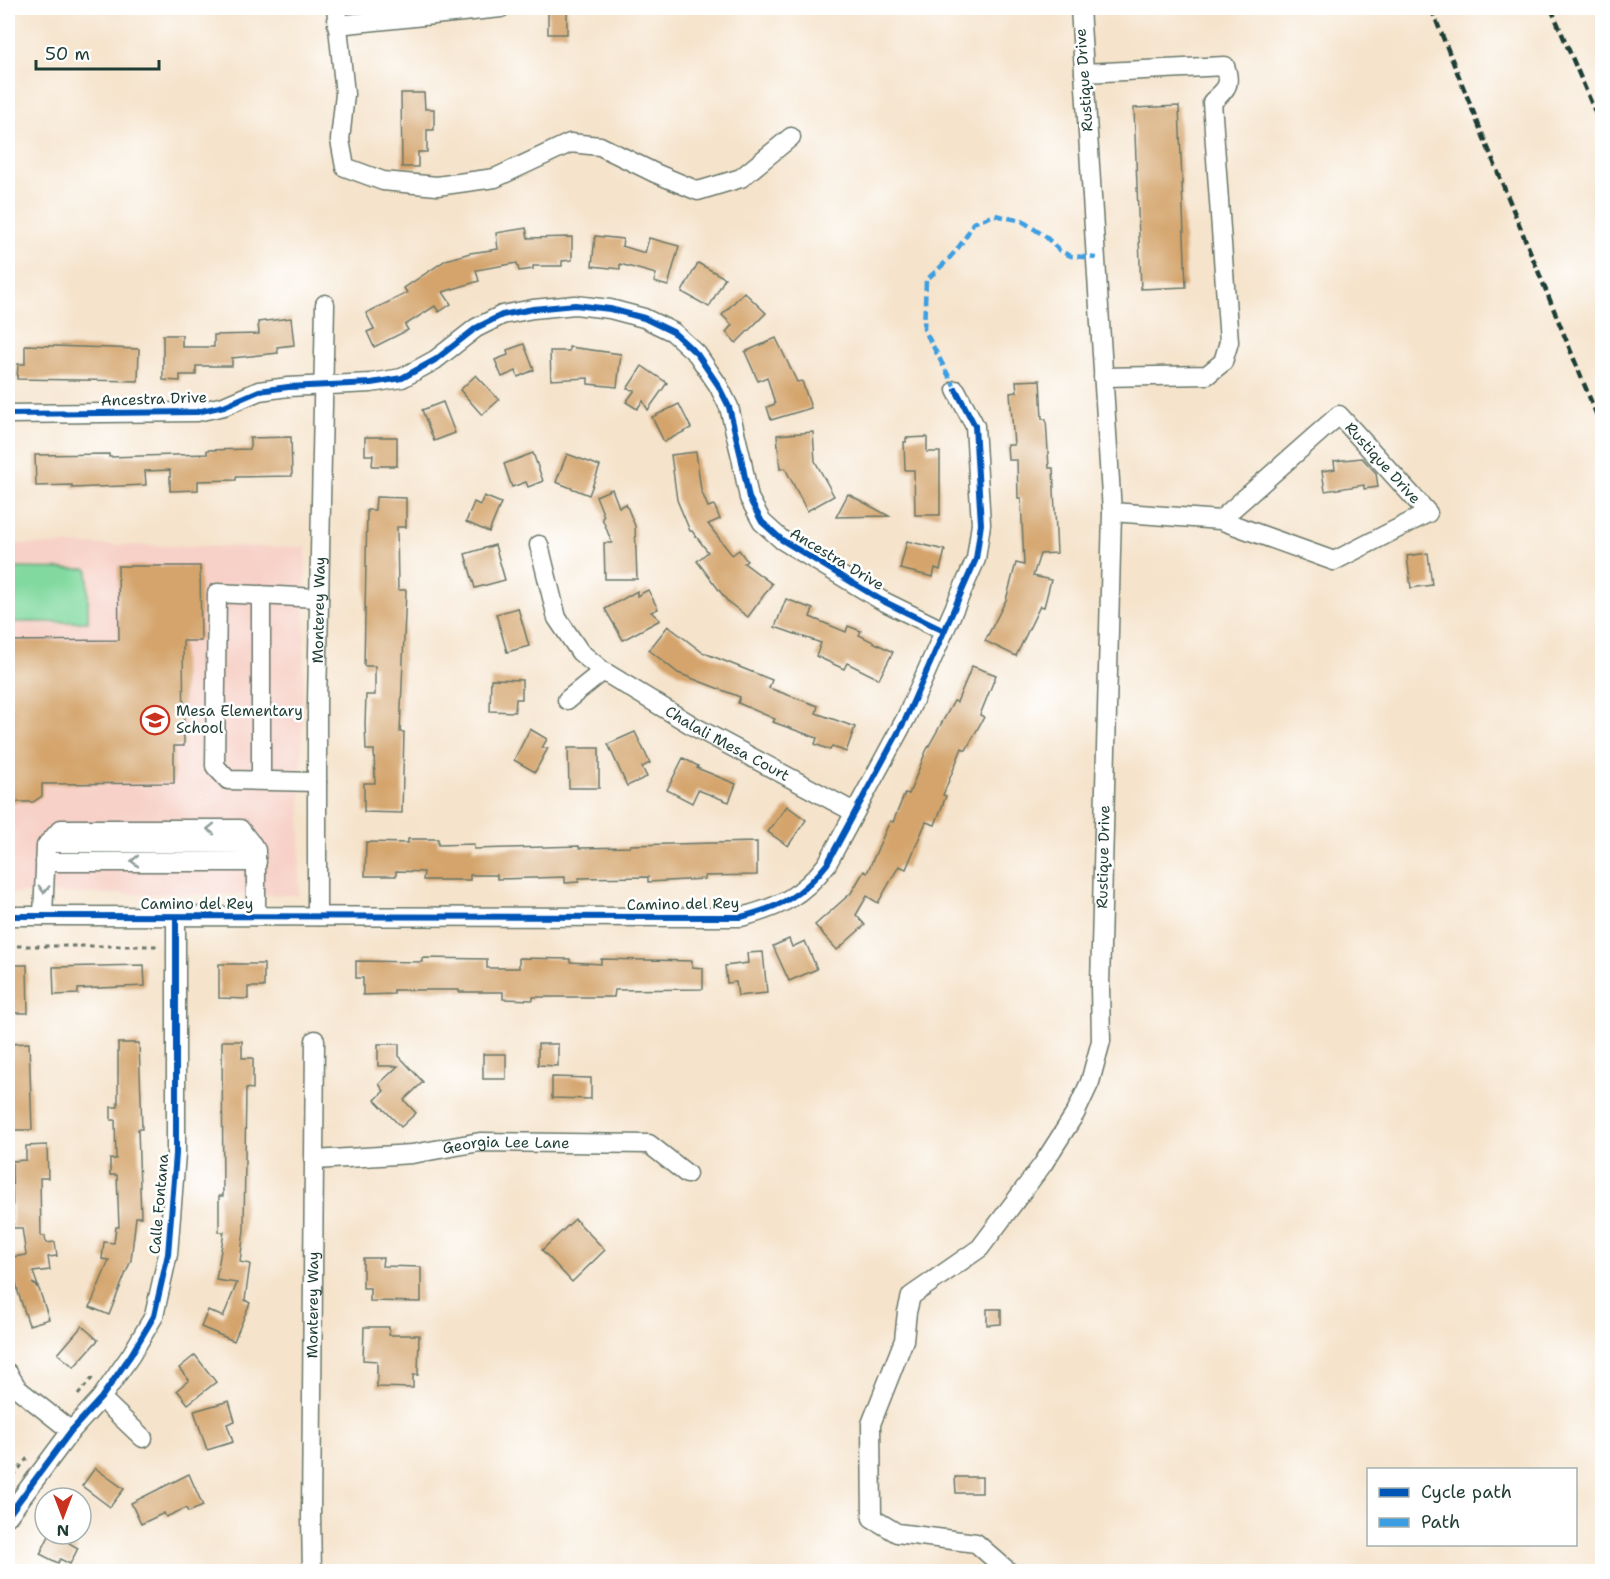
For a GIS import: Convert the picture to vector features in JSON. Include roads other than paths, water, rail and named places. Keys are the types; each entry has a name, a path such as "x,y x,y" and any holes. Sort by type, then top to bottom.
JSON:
{"street":[{"path":"501,8 337,16 345,94 340,140 345,167 383,181 437,186 495,177 570,143 600,146 698,191 741,178 791,137"},
{"name":"Rustique Drive","path":"1009,1572 976,1543 897,1533 872,1518 871,1424 904,1340 911,1296 980,1248 1043,1164 1075,1114 1090,1082 1101,1041 1100,986 1112,512 1080,8"},
{"path":"1084,73 1225,66 1229,77 1227,87 1212,102 1229,342 1223,362 1207,375 1103,377"},
{"name":"Monterey Way","path":"317,916 319,598 325,304"},
{"name":"Ancestra Drive","path":"8,414 197,412 224,406 259,391 371,383 402,378 435,360 476,328 502,315 533,309 575,306 610,309 644,318 673,332 697,354 718,385 729,407 749,498 762,522 782,540 881,600 944,631"},
{"name":"Camino del Rey","path":"8,916 741,917 771,909 798,894 813,882 827,864 906,718 976,559 981,524 975,426 956,390"},
{"name":"Rustique Drive","path":"1112,512 1220,520 1334,561 1428,513 1339,415 1220,520"},
{"name":"Chalali Mesa Court","path":"539,545 557,618 580,652 603,671 695,727 854,812"},
{"path":"317,782 228,780 215,766 218,593 319,598"},
{"path":"261,595 261,780"},
{"path":"567,700 603,671"},
{"path":"43,916 46,846 61,828 209,828 240,829 254,853 256,916"},
{"path":"45,862 254,853"},
{"name":"Calle Fontana","path":"8,1516 64,1426 101,1398 154,1316 168,1254 176,1154 176,917"},
{"name":"Monterey Way","path":"312,1572 315,1040"},
{"name":"Georgia Lee Lane","path":"315,1160 412,1154 480,1142 649,1144 687,1174"},
{"path":"8,1373 18,1389 64,1426"},
{"path":"101,1398 143,1438"}],"railway":[{"path":"1431,8 1602,428"},
{"path":"1551,8 1602,128"}],"place":[{"name":"Mesa Elementary School","path":"155,720"}]}
